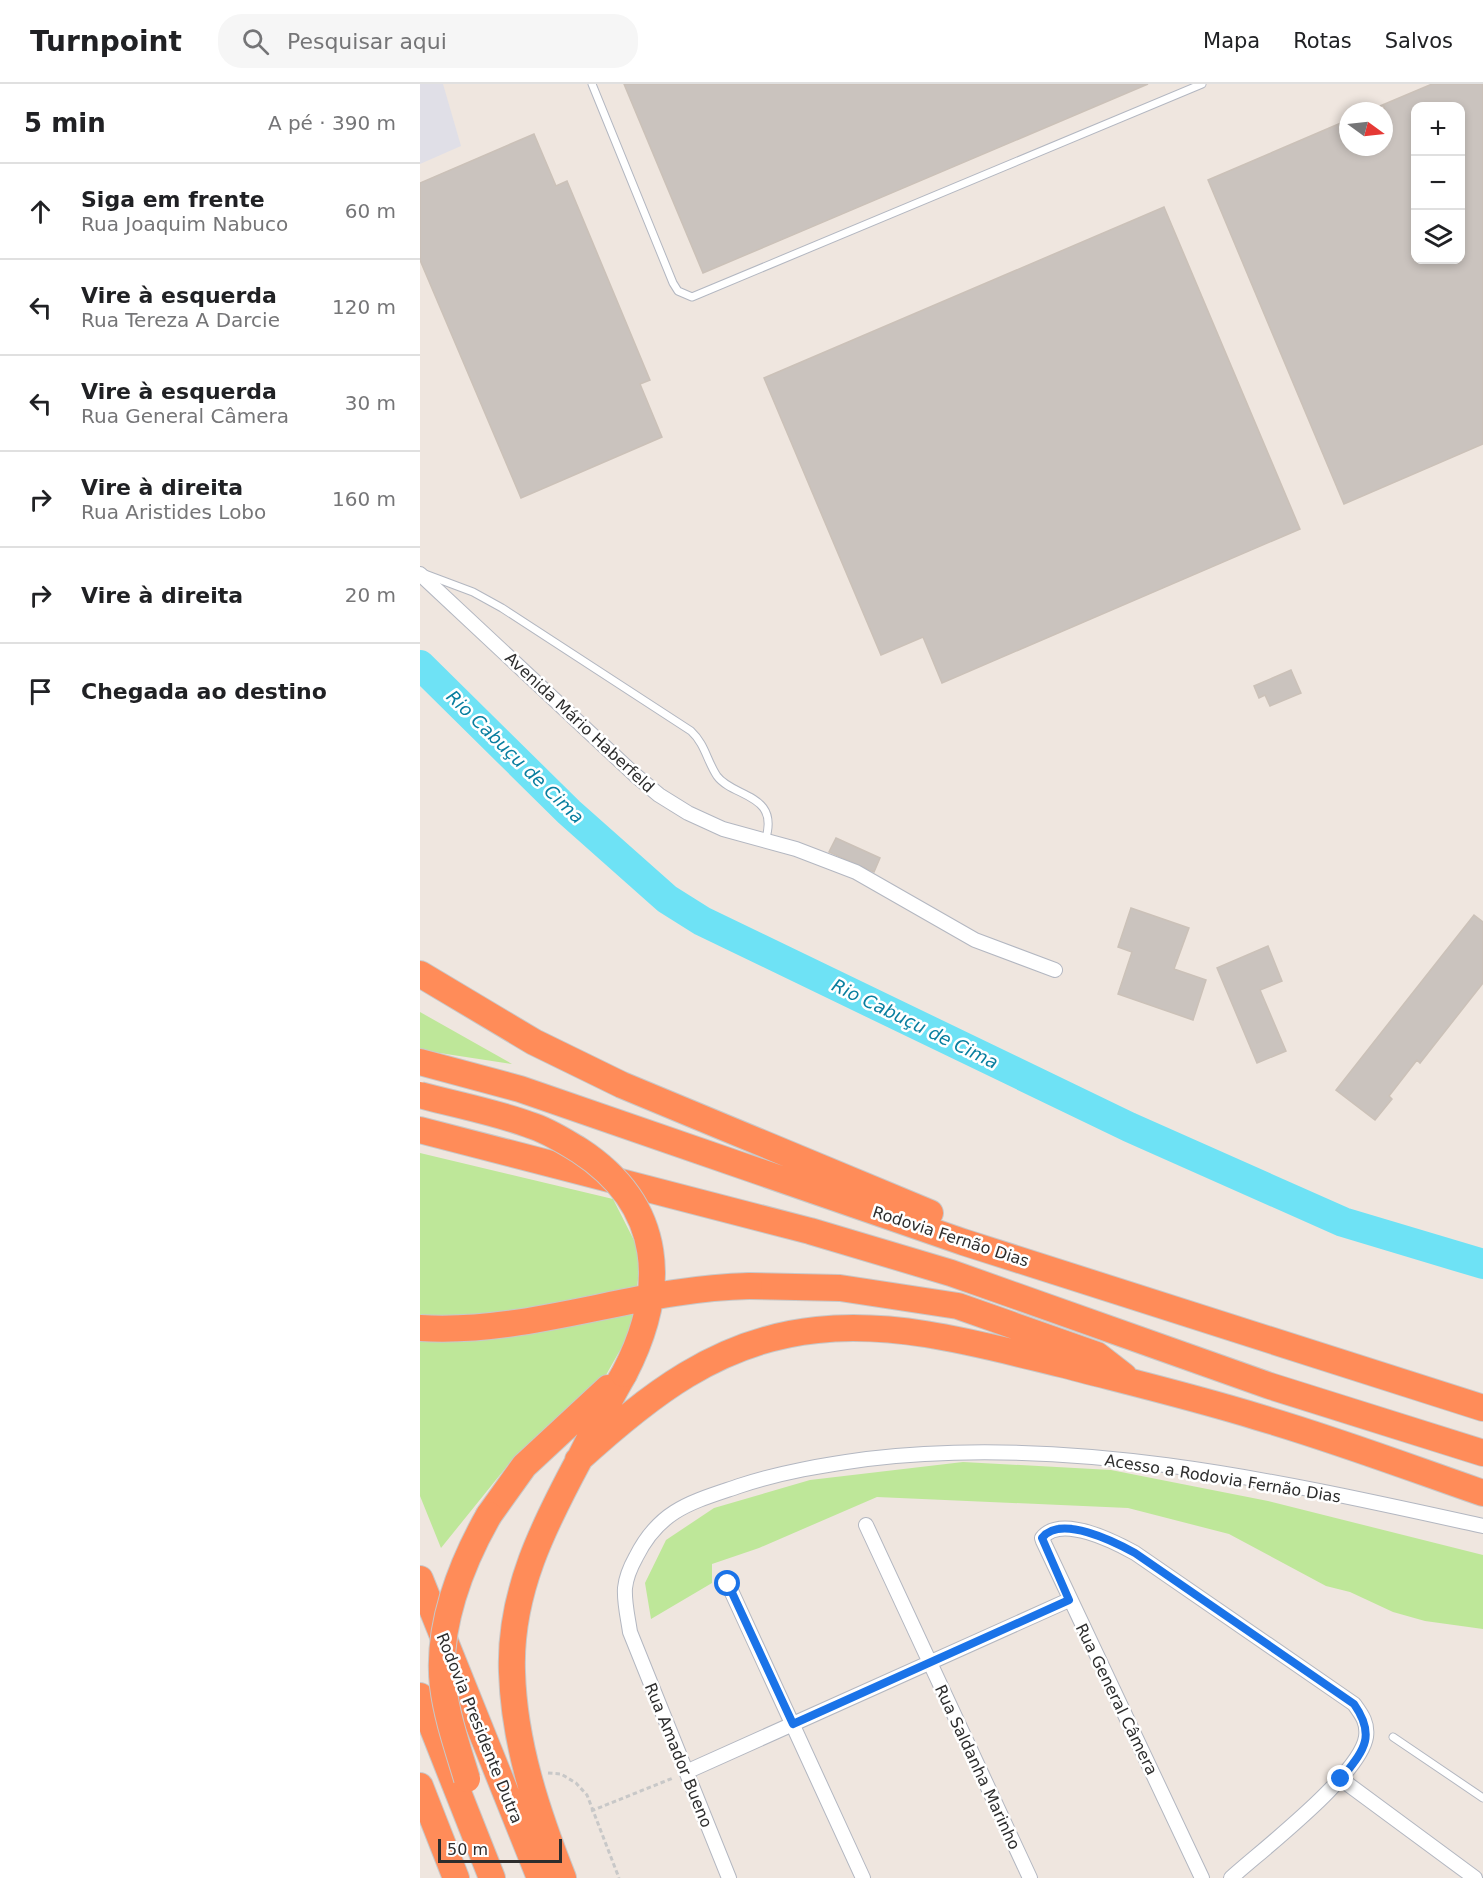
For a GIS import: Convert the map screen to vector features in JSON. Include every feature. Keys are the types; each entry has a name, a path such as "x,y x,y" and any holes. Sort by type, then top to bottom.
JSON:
{"highway":[{"path":"420,974 534,1042 622,1085 965,1228 1033,1262"},
{"path":"420,995 574,1074 622,1085"},
{"name":"Rodovia Fernão Dias","path":"420,1062 520,1089 963,1242 1033,1262 1483,1408"},
{"path":"420,1095 532,1125 594,1160 622,1188 647,1231 653,1275 644,1330 624,1374 541,1532 527,1569 519,1603 512,1671 527,1770 562,1878"},
{"path":"420,1130 654,1193 753,1216 918,1263 1270,1386 1483,1454"},
{"path":"420,1328 496,1327 689,1289 749,1286 840,1288 958,1306 1097,1355 1132,1382"},
{"path":"578,1460 664,1387 701,1367 750,1346 817,1330 876,1329 917,1333 989,1347 1132,1382 1258,1417 1483,1494"},
{"path":"508,1878 467,1779 451,1729 443,1684 447,1626 456,1587 470,1550 489,1515 511,1482 538,1451 624,1374"},
{"name":"Rodovia Presidente Dutra","path":"420,1579 540,1878"},
{"path":"420,1696 492,1878"},
{"path":"420,1786 456,1878"}],"street":[{"name":"Avenida Mário Haberfeld","path":"420,573 659,795 688,813 723,829 824,859 856,873 975,940 1055,970"},
{"name":"Acesso a Rodovia Fernão Dias","path":"630,1632 625,1587 631,1566 647,1535 667,1516 693,1501 754,1481 802,1469 893,1456 1016,1451 1169,1466 1256,1480 1483,1526"},
{"name":"Rua Saldanha Marinho","path":"866,1525 1030,1878"},
{"name":"Rua General Câmera","path":"1202,1878 1069,1600 1042,1541 1044,1535 1059,1528 1088,1532 1135,1553 1354,1704 1365,1720 1366,1737 1360,1755 1341,1779"},
{"path":"728,1584 863,1878"},
{"path":"686,1772 1069,1600"},
{"name":"Rua Amador Bueno","path":"630,1632 729,1878"},
{"path":"1231,1878 1341,1779 1475,1878"}],"lane":[{"path":"592,84 673,283 678,291 692,297 1202,84"},
{"path":"420,573 473,592 502,608 691,731 704,747 718,777 759,803 768,824 765,841"},
{"path":"1393,1737 1483,1798"}],"path":[{"path":"527,1770 561,1774 576,1783 587,1795 591,1811 619,1878"},
{"path":"591,1811 686,1772"}],"shaded area":[{"path":"420,84 443,84 461,146 420,164"}],"green space":[{"path":"420,1012 512,1064 420,1050"},
{"path":"420,1153 613,1199 641,1254 632,1329 606,1375 512,1460 441,1548 420,1496"},
{"path":"963,1462 1111,1470 1268,1501 1483,1555 1483,1629 1425,1621 1393,1612 1350,1592 1326,1586 1229,1534 1128,1508 877,1497 759,1548 712,1564 712,1583 651,1619 645,1583 666,1540 714,1508 810,1480"}],"building":[{"path":"624,84 1148,84 703,273"},
{"path":"1432,84 1483,84 1483,444 1344,504 1208,180 1339,124 1339,156 1393,156 1393,102 1389,102"},
{"path":"534,134 556,186 567,181 650,380 640,384 662,437 521,498 420,260 420,183"},
{"path":"1164,207 1300,529 942,683 923,637 881,655 764,378"},
{"path":"1291,670 1301,693 1270,706 1265,695 1259,698 1254,686"},
{"path":"836,838 880,858 874,872 829,852"},
{"path":"1131,908 1189,928 1174,969 1206,980 1193,1020 1118,994 1132,952 1118,947"},
{"path":"1474,915 1483,922 1483,983 1420,1063 1417,1060 1389,1096 1392,1099 1375,1120 1336,1090"},
{"path":"1268,946 1282,981 1260,990 1286,1051 1257,1063 1217,968"}],"waterway":[{"name":"Rio Cabuçu de Cima","path":"420,665 569,812 667,899 702,921 1129,1127 1343,1222 1483,1264"}],"route":[{"path":"728,1584 793,1724 1069,1600 1042,1538 1049,1531 1059,1528 1088,1532 1135,1553 1354,1704 1365,1720 1366,1737 1360,1755 1341,1779"}]}
